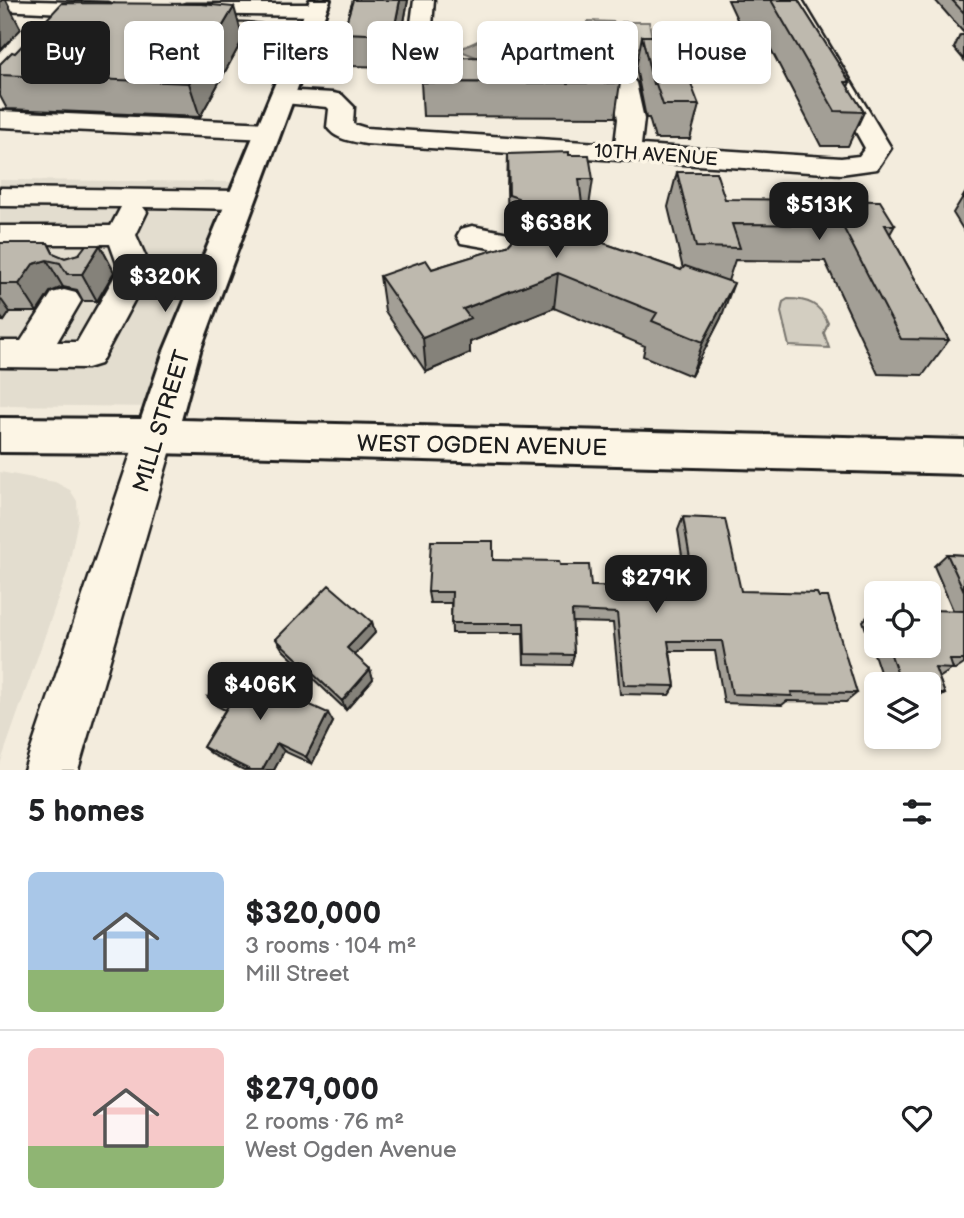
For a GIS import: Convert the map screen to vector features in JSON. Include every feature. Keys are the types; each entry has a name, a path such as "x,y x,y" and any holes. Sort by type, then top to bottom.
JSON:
{"main road":[{"name":"MILL STREET","path":"156,436 181,351 287,84"},
{"name":"WEST OGDEN AVENUE","path":"0,435 156,436 964,457"}],"street":[{"path":"422,21 424,0"},
{"name":"10TH AVENUE","path":"282,97 333,100 342,107 340,127 347,132 366,136 841,166 867,163 878,148 792,0"},
{"path":"0,5 65,9 128,18 0,24"},
{"path":"160,10 318,5"},
{"path":"624,84 631,120 627,152"},
{"path":"0,119 268,131"},
{"path":"0,197 240,200"},
{"path":"42,355 93,285 111,244 121,235 138,199"},
{"path":"0,235 121,235"},
{"path":"42,355 88,355 135,269 121,235"},
{"path":"472,236 503,241 495,268"},
{"name":"MILL STREET","path":"51,770 156,436"}],"shaded area":[{"path":"638,22 649,22 652,48 638,47"},
{"path":"477,41 477,57 463,52 463,48"},
{"path":"0,180 242,182 156,407 0,405"},
{"path":"788,299 802,300 821,311 828,323 824,333 829,348 789,346 781,312 783,302"},
{"path":"0,472 55,482 70,490 77,501 78,519 68,570 0,764"}],"building":[{"path":"353,0 400,0 396,21 367,21 367,34 353,33 353,21 347,21"},
{"path":"771,0 798,0 850,82 845,82 864,112 835,111"},
{"path":"952,0 964,0 964,13"},
{"path":"62,3 201,4 234,7 224,24 224,21 124,21 124,80 110,80 110,21 45,21"},
{"path":"642,36 652,36 652,80"},
{"path":"21,47 21,76 0,75 0,64 12,52 15,53"},
{"path":"463,57 477,57 477,82 463,82"},
{"path":"656,84 691,84 699,105 663,105"},
{"path":"569,152 569,155 589,155 593,179 579,179 586,237 681,270 685,266 734,283 703,342 652,321 657,313 558,273 463,309 470,318 423,338 380,276 426,260 432,269 507,246 514,238 513,234 523,230 529,221 518,198 509,195 508,154"},
{"path":"677,172 716,172 725,199 880,201 895,225 885,225 949,340 901,339 842,225 732,224 740,248 696,247"},
{"path":"0,243 48,243 53,253 65,258 79,254 86,245 100,245 82,274 67,274 60,263 47,260 33,264 19,284 0,284"},
{"path":"683,517 725,519 741,591 817,593 819,597 828,597 857,693 791,692 792,696 732,694 722,641 668,641 675,686 624,685 617,613 572,611 574,655 525,654 524,623 451,623 452,592 428,592 431,541 493,541 493,560 559,561 560,565 589,565 591,586 695,588"},
{"path":"947,554 964,555 964,591"},
{"path":"329,585 372,622 347,648 370,669 342,701 276,639"},
{"path":"941,610 964,611 964,660 950,660 953,669 935,668 937,672 897,672 892,658 941,658"},
{"path":"226,667 328,713 306,757 277,743 262,770 250,770 203,747 228,706 208,697"}],"tunnel":[{"path":"106,292 117,272"},
{"path":"101,301 107,291"}]}
